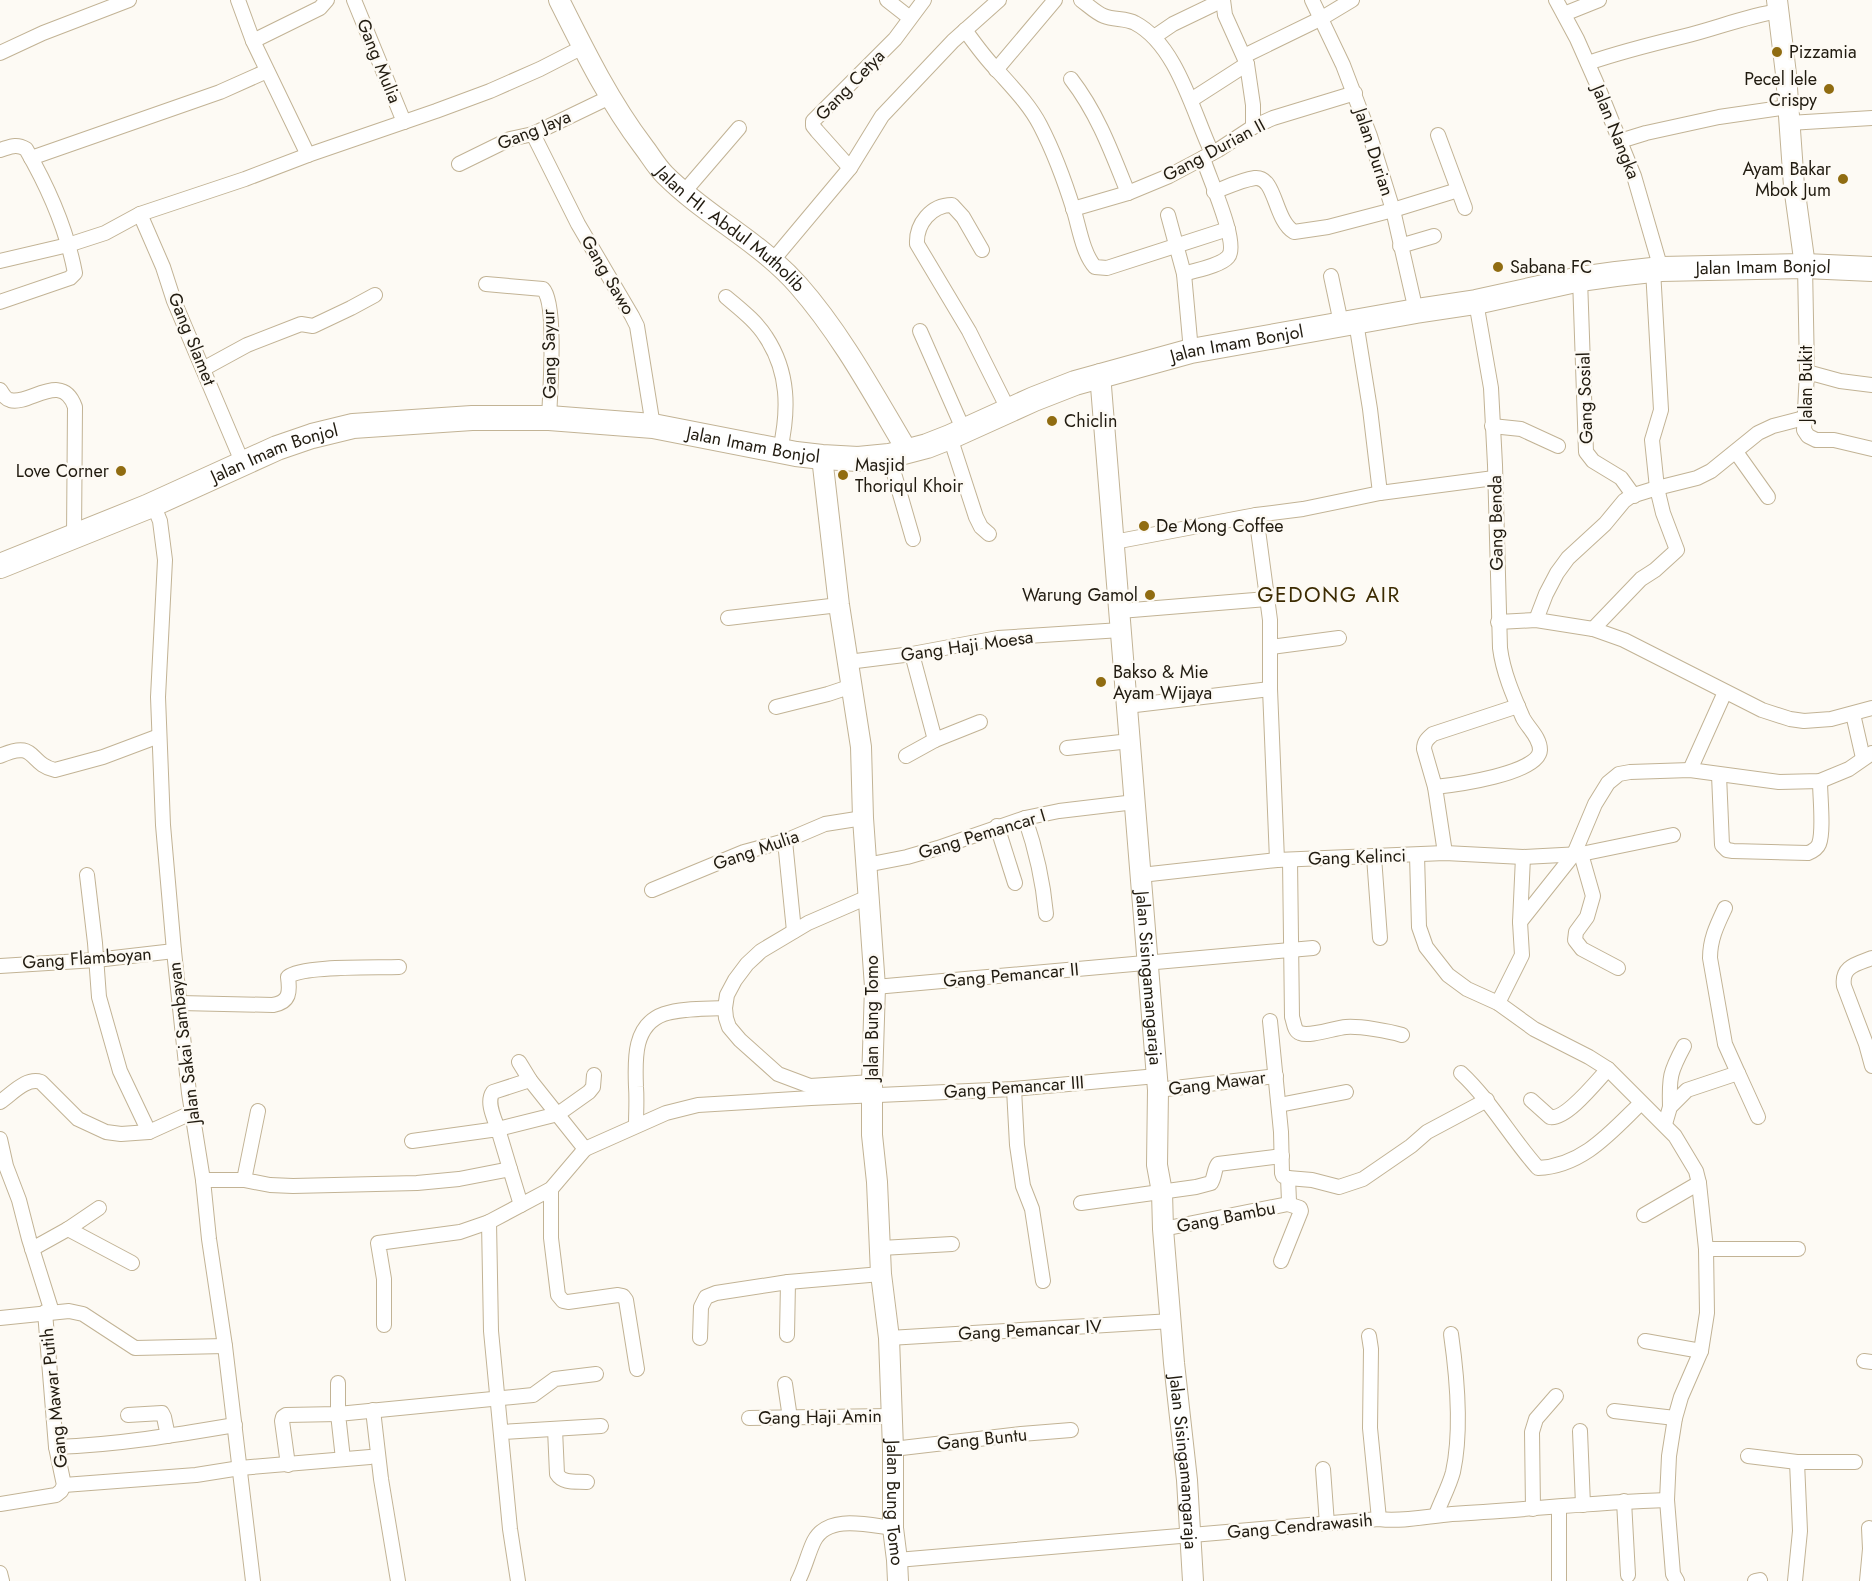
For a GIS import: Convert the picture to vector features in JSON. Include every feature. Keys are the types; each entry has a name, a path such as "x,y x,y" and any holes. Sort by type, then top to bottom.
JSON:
{"highway":[{"name":"Jalan Imam Bonjol","path":"0,566 153,504 277,448 353,426 472,418 549,418 653,426 822,457 858,459 899,454 957,434 1056,390 1100,374 1191,351 1476,302 1580,279 1657,269 1805,266 1872,270"}],"street":[{"path":"0,53 129,0"},
{"path":"238,0 253,41 308,155"},
{"path":"253,41 320,8 327,0"},
{"name":"Gang Mulia","path":"354,0 404,122"},
{"name":"Jalan HI. Abdul Mutholib","path":"558,0 623,120 663,174 704,209 773,260 797,285 838,338 871,388 899,454"},
{"path":"887,0 910,18"},
{"name":"Gang Cetya","path":"850,168 813,126 813,121 895,39 924,0"},
{"path":"773,260 850,168 882,116 965,30 999,0"},
{"path":"996,70 1055,0"},
{"path":"1081,0 1103,16 1134,22 1154,37 1172,61 1191,100 1207,156 1214,192 1225,217 1232,249 1229,256 1220,262 1184,274"},
{"path":"1154,37 1182,19 1223,0 1225,15 1245,60 1253,128"},
{"name":"Jalan Durian","path":"1312,0 1355,93 1370,136 1393,210 1416,311"},
{"path":"1191,100 1245,60 1352,0"},
{"name":"Jalan Nangka","path":"1556,0 1587,63 1640,193 1657,269"},
{"path":"1564,14 1599,0"},
{"path":"1587,63 1764,13 1778,5 1794,186 1805,266"},
{"path":"965,30 1039,123 1056,159 1074,209 1080,234 1091,263 1095,267 1107,268 1228,229"},
{"path":"0,261 68,245 105,233 140,214 490,91 583,47"},
{"path":"31,158 220,92 267,71"},
{"path":"1071,79 1082,93 1102,128 1128,193"},
{"name":"Gang Durian II","path":"1074,209 1128,193 1168,176 1273,118 1355,93"},
{"name":"Gang Jaya","path":"459,164 510,139 533,134 610,97"},
{"path":"1620,141 1719,117 1789,115 1872,117"},
{"path":"684,192 739,128"},
{"name":"Gang Sawo","path":"533,134 578,224 637,326 653,426"},
{"path":"1438,135 1465,208"},
{"path":"0,150 19,145 31,158 53,205 68,245 75,273 70,278 0,302"},
{"path":"1214,192 1255,178 1262,179 1269,184 1282,220 1287,228 1294,232 1393,210 1458,190"},
{"path":"982,250 963,217 952,206 945,205 930,214 920,224 917,233 918,244 969,331 1009,411"},
{"name":"Gang Slamet","path":"140,214 243,464"},
{"path":"1168,215 1184,274 1191,351"},
{"path":"1400,246 1434,236"},
{"name":"Jalan Bukit","path":"1805,266 1807,372 1804,430 1808,436 1816,440 1834,440 1872,449"},
{"path":"1593,629 1641,579 1677,550 1663,513 1657,488 1652,441 1661,410 1657,269"},
{"path":"1331,276 1348,323 1370,409 1380,493"},
{"name":"Gang Sosial","path":"1580,279 1586,452 1593,461 1621,478 1634,496"},
{"name":"Gang Sayur","path":"486,284 543,289 547,294 552,327 549,418"},
{"path":"203,369 248,345 301,324 312,326 375,295"},
{"path":"726,297 766,336 784,378 786,421 780,450"},
{"name":"Gang Benda","path":"1435,787 1479,780 1521,767 1533,761 1540,749 1536,737 1518,706 1502,661 1498,622 1491,388 1476,302"},
{"path":"920,331 957,434 976,517 981,527 989,534"},
{"path":"1807,372 1840,381 1872,385"},
{"name":"Jalan Sisingamangaraja","path":"1100,374 1157,1083 1157,1165 1162,1192 1174,1363 1187,1480 1193,1581"},
{"path":"0,390 8,400 14,401 58,390 64,392 73,401 75,407 74,537"},
{"path":"1536,620 1546,594 1568,558 1605,524 1624,501 1657,488 1697,478 1712,471 1758,433 1773,426 1804,418"},
{"path":"1492,426 1521,429 1558,446"},
{"path":"1736,452 1768,497"},
{"path":"899,454 913,540"},
{"name":"Jalan Bung Tomo","path":"822,457 839,605 861,747 862,818 875,987 872,1135 877,1182 881,1274 889,1338 893,1528 898,1581"},
{"path":"1114,542 1380,493 1494,478"},
{"name":"Jalan Sakai Sambayan","path":"153,504 160,521 165,560 158,697 163,825 174,951 191,1113 236,1425 254,1581"},
{"path":"1256,515 1271,647 1270,689 1292,949 1292,1017 1296,1031 1299,1033 1349,1027 1389,1031 1402,1035"},
{"name":"Gang Haji Moesa","path":"849,662 1267,599"},
{"path":"728,618 839,605"},
{"path":"1498,622 1536,620 1593,629 1624,640 1762,710 1790,719 1817,720 1853,714 1872,708"},
{"path":"1271,647 1339,638"},
{"path":"912,654 935,740"},
{"path":"776,707 852,686"},
{"path":"1127,706 1270,689"},
{"path":"1690,770 1725,692"},
{"path":"1445,853 1435,787 1424,743 1433,734 1518,706"},
{"path":"1520,922 1578,854 1595,804 1608,783 1619,774 1690,770 1779,782 1820,781 1849,769 1868,755 1853,714"},
{"path":"906,756 935,740 980,722"},
{"path":"0,756 17,749 25,750 47,768 55,770 103,757 159,736"},
{"path":"1067,748 1130,741"},
{"path":"1719,775 1722,845 1726,850 1732,851 1808,853 1815,850 1821,833 1820,781"},
{"name":"Gang Pemancar I","path":"866,865 918,854 1025,818 1059,811 1135,802"},
{"name":"Gang Mulia","path":"652,890 744,852 785,841 825,824 862,818"},
{"path":"1025,818 1044,887 1046,914"},
{"path":"998,826 1015,883"},
{"name":"Gang Kelinci","path":"1141,875 1284,860 1445,853 1523,857 1578,854 1673,835"},
{"path":"785,841 794,931"},
{"path":"1578,854 1593,896 1587,917 1576,932 1575,940 1582,949 1618,968"},
{"path":"1417,855 1419,927 1426,947 1448,975 1467,989 1498,1003 1534,1029 1589,1057 1608,1070 1665,1124 1696,1171 1706,1249 1707,1313 1701,1351 1675,1418 1667,1474 1673,1574 1677,1581"},
{"path":"1374,857 1380,938"},
{"path":"1498,1003 1522,955 1520,922 1523,857"},
{"path":"87,875 99,997 120,1071 149,1132"},
{"path":"868,897 808,923 761,951 735,980 727,995 724,1008 729,1027 778,1074 810,1086 872,1089"},
{"path":"1725,908 1713,933 1710,958 1725,1044 1758,1117"},
{"name":"Gang Pemancar II","path":"875,987 1313,948"},
{"name":"Gang Flamboyan","path":"0,966 96,960 174,951"},
{"path":"1872,958 1848,968 1842,978 1872,1066"},
{"path":"180,1003 282,1004 288,993 288,977 291,974 311,970 399,967"},
{"path":"636,1125 636,1056 641,1033 648,1024 661,1015 724,1008"},
{"path":"1270,1020 1282,1173 1288,1178 1312,1180 1339,1187 1363,1179 1411,1146 1427,1132 1487,1100"},
{"path":"1665,1124 1670,1107 1671,1071 1684,1046"},
{"path":"519,1062 530,1080 585,1149"},
{"path":"1531,1100 1550,1117 1561,1116 1608,1070"},
{"path":"1461,1073 1477,1087 1512,1137 1538,1168 1550,1168 1591,1150 1641,1103"},
{"path":"1670,1107 1687,1090 1738,1073"},
{"path":"412,1141 498,1129 558,1114 589,1092 593,1087 594,1075"},
{"name":"Gang Mawar","path":"1157,1083 1276,1076"},
{"path":"0,1102 26,1082 36,1080 41,1082 78,1119 99,1129 121,1134 149,1132 191,1113"},
{"path":"521,1205 489,1101 493,1092 530,1080"},
{"name":"Gang Pemancar III","path":"872,1089 1014,1089 1157,1083"},
{"path":"384,1325 384,1279 378,1243 460,1232 489,1222 552,1189 585,1149 666,1113 698,1105 872,1089"},
{"path":"1014,1089 1017,1145 1023,1186 1032,1209 1043,1281"},
{"path":"1278,1105 1346,1092"},
{"path":"244,1180 258,1111"},
{"name":"Gang Mawar Putih","path":"0,1139 49,1312 56,1447 64,1485 56,1495 0,1504"},
{"path":"1081,1203 1211,1184 1215,1177 1216,1167 1221,1163 1281,1156"},
{"path":"202,1180 244,1180 270,1185 293,1186 417,1183 459,1179 510,1169"},
{"path":"1281,1261 1301,1211 1300,1208 1288,1204 1288,1178"},
{"path":"1644,1215 1699,1183"},
{"path":"552,1189 551,1238 558,1295 563,1301 568,1302 623,1296 626,1299 637,1369"},
{"name":"Gang Bambu","path":"1163,1229 1288,1204"},
{"path":"32,1249 99,1208"},
{"path":"489,1222 491,1331 510,1529 518,1581"},
{"path":"68,1229 132,1263"},
{"path":"880,1248 952,1244"},
{"path":"1706,1249 1798,1249"},
{"path":"700,1338 701,1307 706,1297 716,1293 788,1282 881,1274"},
{"path":"787,1335 788,1282"},
{"path":"0,1318 69,1311 83,1314 135,1348 225,1346"},
{"name":"Gang Pemancar IV","path":"889,1338 1172,1320"},
{"path":"1436,1515 1453,1473 1456,1443 1458,1406 1451,1334"},
{"path":"1369,1336 1371,1349 1370,1428 1379,1519"},
{"path":"1645,1341 1701,1351"},
{"path":"288,1465 282,1421 286,1415 338,1414 533,1395 555,1379 596,1374"},
{"path":"338,1383 338,1414 343,1459"},
{"path":"785,1384 790,1418"},
{"path":"1533,1509 1532,1432 1536,1419 1556,1396"},
{"path":"373,1410 381,1479 398,1581"},
{"path":"1614,1411 1675,1418"},
{"path":"128,1415 162,1413 168,1436"},
{"name":"Gang Haji Amin","path":"748,1418 891,1416"},
{"path":"56,1447 92,1446 236,1425"},
{"path":"502,1432 601,1426"},
{"path":"555,1429 557,1474 560,1479 587,1482"},
{"name":"Gang Buntu","path":"893,1449 1071,1430"},
{"path":"1580,1431 1583,1505"},
{"path":"1748,1456 1797,1462 1855,1462"},
{"path":"64,1485 186,1476 240,1468 370,1457"},
{"path":"1795,1581 1800,1531 1797,1462"},
{"path":"1323,1469 1327,1524"},
{"name":"Gang Cendrawasih","path":"897,1560 1379,1519 1392,1520 1624,1501 1667,1500"},
{"path":"1624,1501 1628,1575"},
{"path":"1559,1507 1559,1581"},
{"path":"798,1581 818,1534 829,1526 857,1524 893,1528"},
{"path":"1868,1581 1871,1549 1869,1528"},
{"path":"0,1573 2,1581"},
{"path":"1755,1581 1760,1580"}],"place":[{"name":"Pizzamia","path":"1777,52"},
{"name":"Pecel lele Crispy","path":"1829,89"},
{"name":"Ayam Bakar Mbok Jum","path":"1843,179"},
{"name":"Sabana FC","path":"1498,267"},
{"name":"Chiclin","path":"1052,421"},
{"name":"Love Corner","path":"121,471"},
{"name":"Masjid Thoriqul Khoir","path":"843,475"},
{"name":"De Mong Coffee","path":"1144,526"},
{"name":"Warung Gamol","path":"1150,595"},
{"name":"Bakso & Mie Ayam Wijaya","path":"1101,682"}],"district":[{"name":"GEDONG AIR","path":"1329,595"}]}
